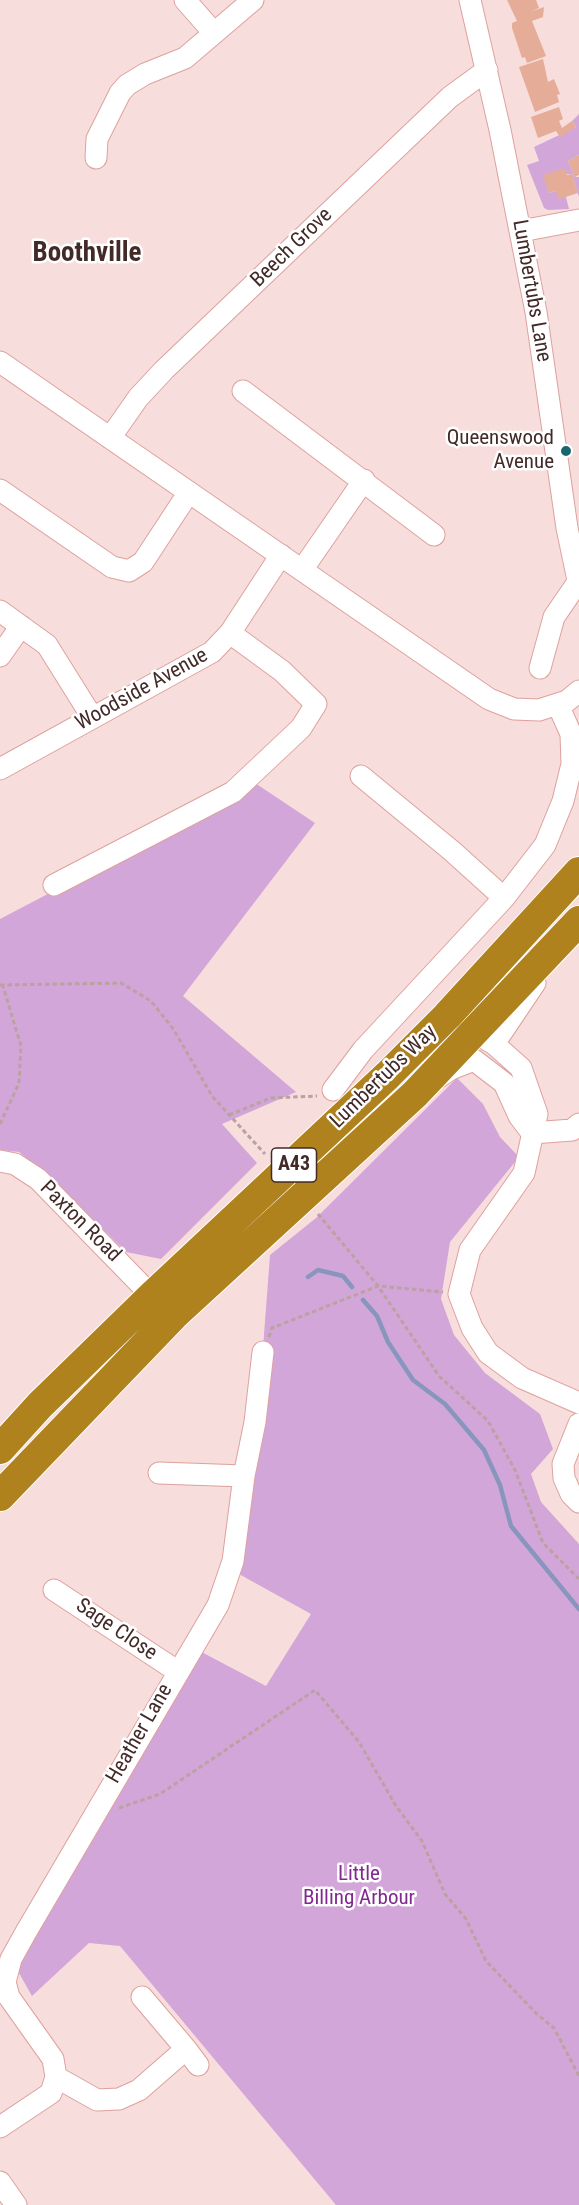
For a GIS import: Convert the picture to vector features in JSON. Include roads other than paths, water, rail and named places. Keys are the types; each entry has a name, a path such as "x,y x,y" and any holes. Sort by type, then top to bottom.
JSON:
{"highway":[{"name":"Lumbertubs Way","path":"0,1449 40,1405 152,1296 313,1147 447,1016 579,872"},
{"name":"Lumbertubs Way","path":"0,1496 174,1315 415,1094 485,1038 573,928"}],"street":[{"path":"185,0 214,33"},
{"path":"96,158 97,139 120,93 145,74 185,58 252,0"},
{"name":"Lumbertubs Lane","path":"470,0 521,231 540,335 567,528 578,583"},
{"name":"Beech Grove","path":"110,438 138,398 164,370 465,83 487,70"},
{"path":"521,231 579,220"},
{"path":"0,362 502,705 526,711 558,705 579,692"},
{"path":"243,391 434,535"},
{"path":"302,570 364,480"},
{"path":"0,490 112,567 129,571 143,562 189,492"},
{"name":"Woodside Avenue","path":"0,769 212,652 230,633 280,555"},
{"path":"540,668 554,617 578,583"},
{"path":"0,611 53,652 92,717"},
{"path":"0,656 21,626"},
{"path":"54,885 233,792 301,728 316,704 282,671 230,633"},
{"name":"Lumbertubs Way","path":"333,1090 363,1050 504,898 545,845 563,801 573,747 566,719 558,705"},
{"path":"361,776 452,851 504,898"},
{"path":"447,1016 485,1038 521,1068 537,1114 524,1173 470,1250 459,1294 472,1328 488,1353 522,1378 579,1403"},
{"path":"415,1094 451,1069 474,1060 504,1083 519,1116 532,1133"},
{"path":"532,1133 572,1130 579,1124"},
{"name":"Paxton Road","path":"0,1161 15,1164 38,1179 152,1296"},
{"name":"Heather Lane","path":"2,1982 11,1959 92,1817 218,1605 233,1561 244,1476 255,1422 263,1352"},
{"path":"579,1424 563,1464 564,1478 571,1494 579,1502"},
{"path":"159,1473 244,1476"},
{"name":"Sage Close","path":"54,1590 177,1671"},
{"path":"0,2127 51,2093 56,2077 53,2059 9,1997 2,1982"},
{"path":"56,2077 97,2100 119,2100 192,2057 142,1997"},
{"path":"0,2181 16,2205"}],"waterway":[{"path":"308,1277 318,1270 343,1276 352,1287"},
{"path":"363,1300 377,1316 388,1342 413,1380 445,1404 484,1450 500,1485 511,1526 579,1609"}],"place":[{"name":"Queenswood Avenue","path":"566,451"}],"district":[{"name":"Boothville","path":"87,254"}],"park label":[{"name":"Little Billing Arbour","path":"359,1887"}]}
